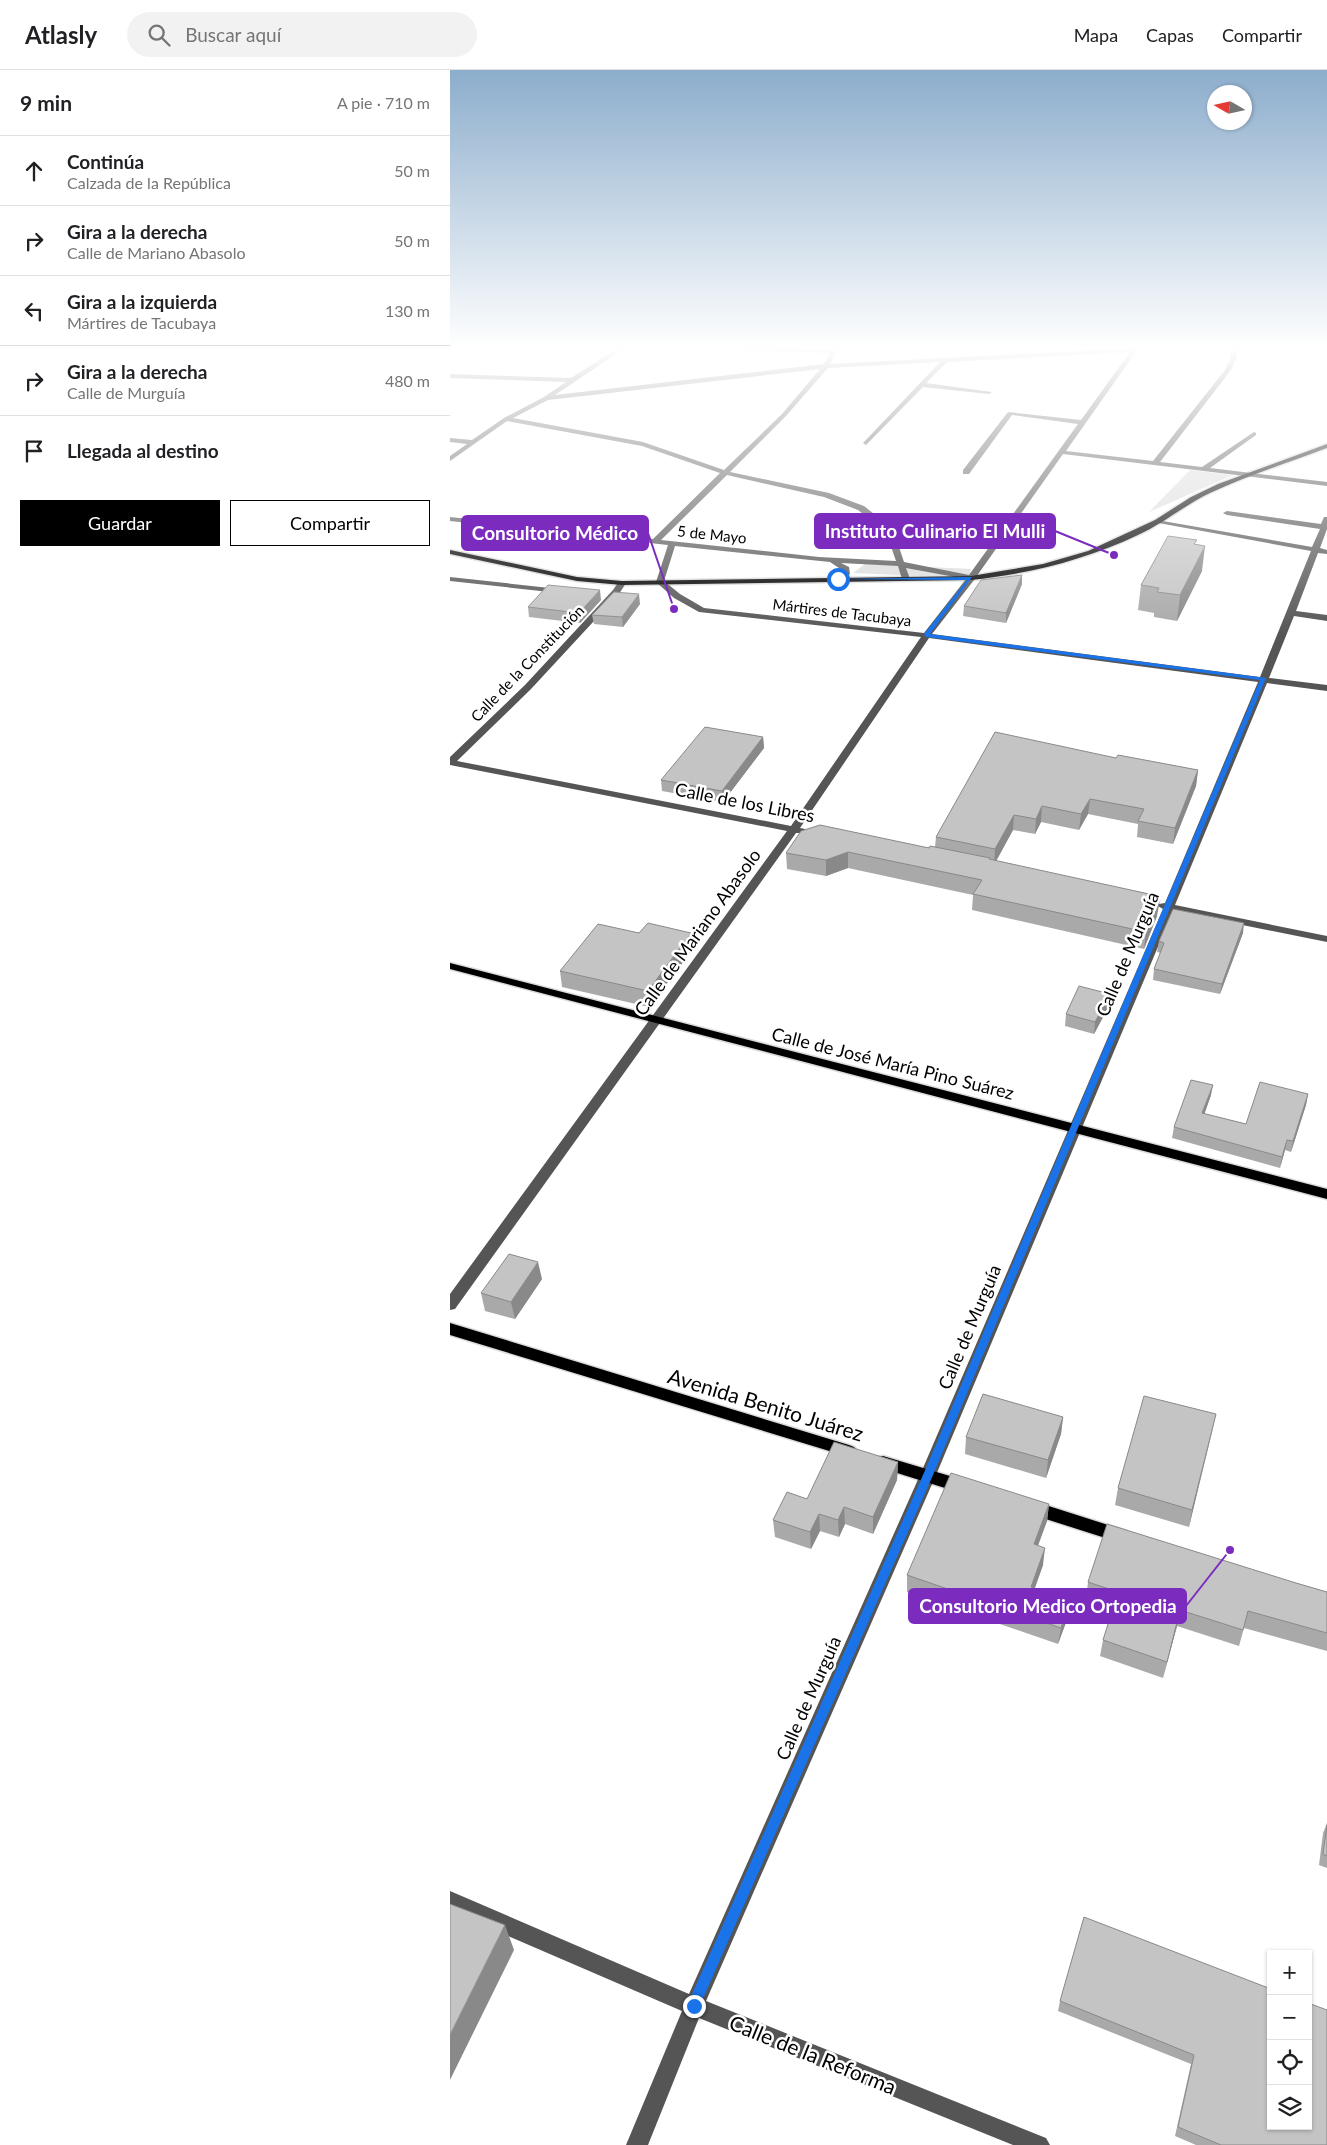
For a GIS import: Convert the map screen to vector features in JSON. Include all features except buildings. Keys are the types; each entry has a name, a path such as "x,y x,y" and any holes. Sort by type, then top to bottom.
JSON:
{"main road":[{"path":"450,552 577,579 622,582 970,578 1014,574 1074,559 1157,522 1205,492 1247,474 1327,446"},
{"name":"Calle de José María Pino Suárez","path":"450,966 1327,1194"},
{"name":"Avenida Benito Juárez","path":"450,1329 976,1490"},
{"path":"1014,1502 1137,1541"}],"street":[{"path":"450,459 471,443"},
{"path":"637,443 726,473 826,495 861,508 890,531 906,579"},
{"path":"654,542 756,443"},
{"path":"966,472 988,443"},
{"name":"Calle de Mariano Abasolo","path":"450,1305 794,829 926,636 1067,443"},
{"path":"1155,463 1171,443"},
{"path":"1204,469 1241,443"},
{"path":"1060,452 1327,484"},
{"path":"1227,513 1326,523"},
{"name":"5 de Mayo","path":"450,518 672,544 831,560 900,564 970,578"},
{"path":"1157,522 1327,552"},
{"name":"Calle de Murguía","path":"636,2145 694,2006 928,1475 1169,907 1326,523"},
{"path":"660,582 672,544"},
{"path":"831,560 846,569 846,574 838,579"},
{"path":"450,579 568,592"},
{"name":"Calle de la Constitución","path":"450,762 528,687 616,592 622,582"},
{"name":"Mártires de Tacubaya","path":"660,582 677,596 702,610 1264,678 1327,688"},
{"path":"1291,612 1327,618"},
{"name":"Calle de los Libres","path":"450,762 812,833"},
{"path":"1150,903 1327,939"},
{"name":"Calle de la Reforma","path":"450,1901 694,2006 1039,2145"}],"shaded area":[{"path":"1190,470 1233,475 1149,512"},
{"path":"865,564 971,569 969,578 853,573"}],"place":[{"name":"Instituto Culinario El Mulli","path":"1114,555"},
{"name":"Consultorio Médico","path":"674,609"},
{"name":"Consultorio Medico Ortopedia","path":"1230,1550"}],"route":[{"path":"694,2006 928,1475 1264,678 926,636 970,578 838,579"}]}
